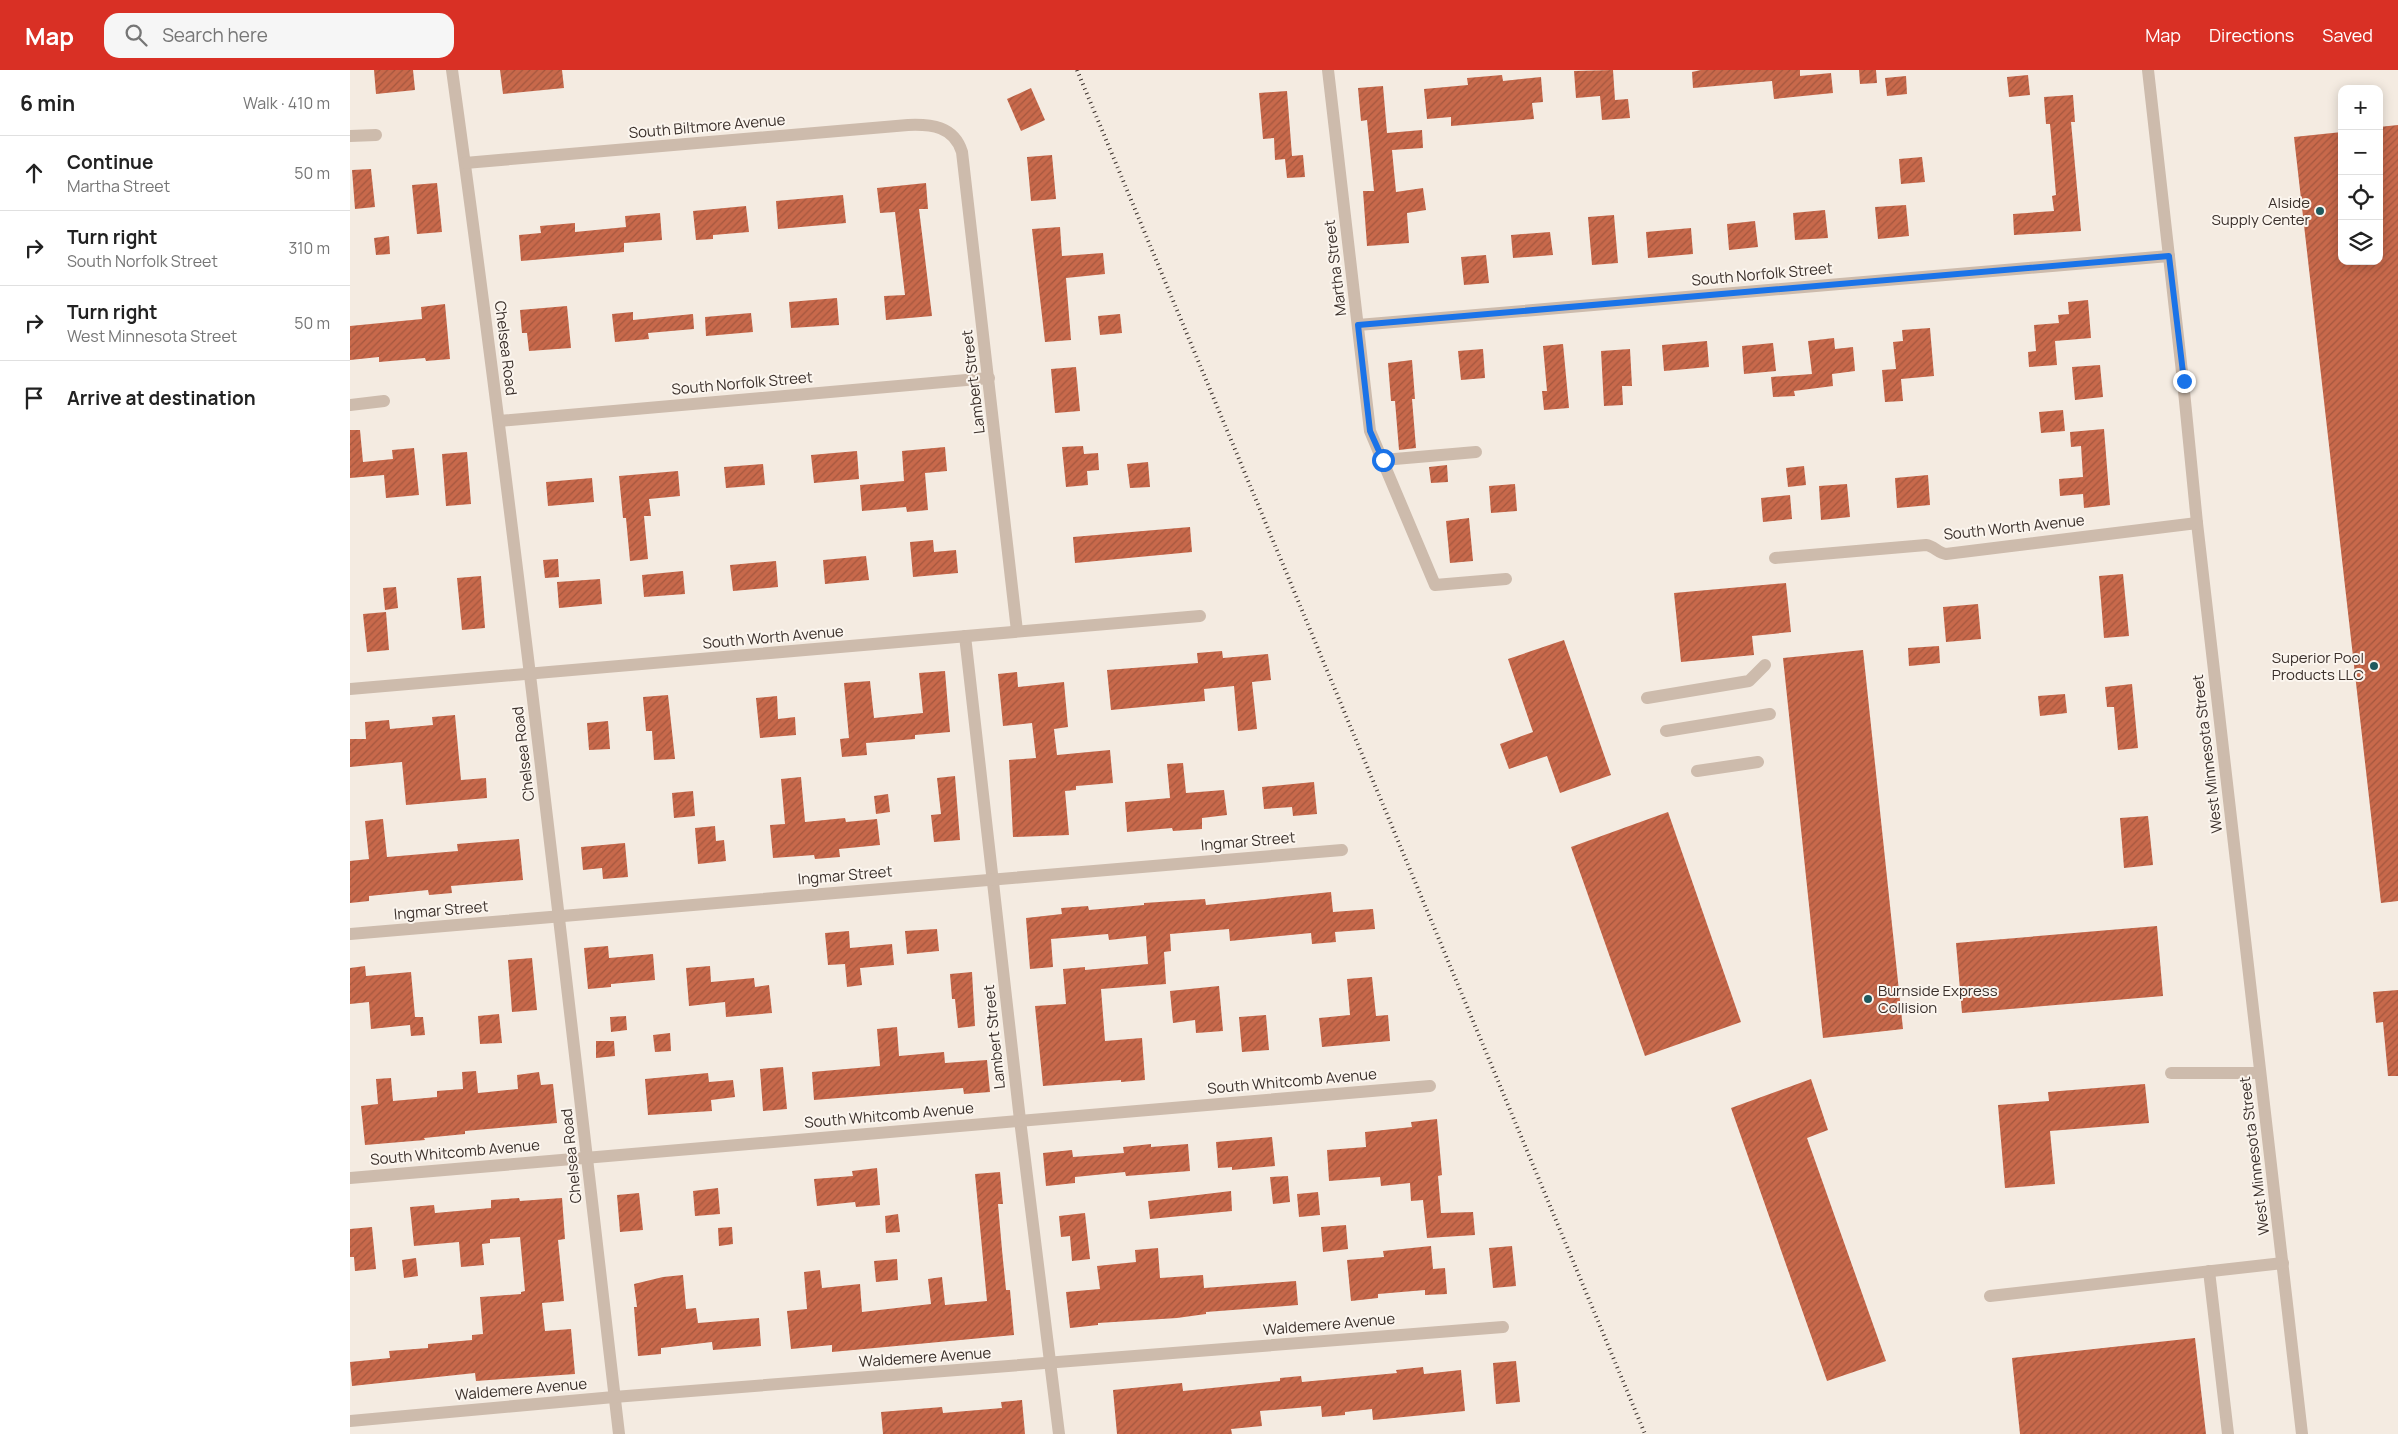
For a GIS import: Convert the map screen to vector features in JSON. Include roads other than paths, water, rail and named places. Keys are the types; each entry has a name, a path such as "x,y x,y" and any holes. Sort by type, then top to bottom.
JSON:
{"street":[{"name":"Chelsea Road","path":"452,70 499,421 619,1434"},
{"name":"Martha Street","path":"1328,70 1370,431 1383,460"},
{"name":"West Minnesota Street","path":"2148,70 2196,523 2302,1434"},
{"name":"South Biltmore Avenue","path":"465,163 908,125 932,124 949,133"},
{"name":"Lambert Street","path":"949,133 956,139 962,152 1017,631"},
{"path":"350,136 376,134"},
{"name":"South Norfolk Street","path":"1358,325 2169,256"},
{"name":"South Norfolk Street","path":"499,421 989,378"},
{"path":"350,405 384,401"},
{"path":"1476,452 1383,460 1435,586 1506,580"},
{"name":"South Worth Avenue","path":"1776,558 1926,545 1932,546 1940,553 1946,554 2196,523"},
{"name":"South Worth Avenue","path":"350,689 1200,616"},
{"name":"Lambert Street","path":"965,636 1020,1120 1059,1434"},
{"path":"1647,698 1749,681 1765,665"},
{"path":"1666,730 1770,714"},
{"path":"1697,771 1758,762"},
{"name":"Ingmar Street","path":"350,934 993,878 1342,850"},
{"path":"2171,1073 2260,1072"},
{"name":"South Whitcomb Avenue","path":"350,1178 587,1156 1430,1086"},
{"path":"1990,1296 2283,1263"},
{"path":"2209,1272 2228,1434"},
{"name":"Waldemere Avenue","path":"350,1422 614,1397 1503,1327"}],"railway":[{"path":"1077,70 1645,1434"}],"place":[{"name":"Alside Supply Center","path":"2320,211"},
{"name":"Superior Pool Products LLC","path":"2374,666"},
{"name":"Burnside Express Collision","path":"1868,999"}]}
